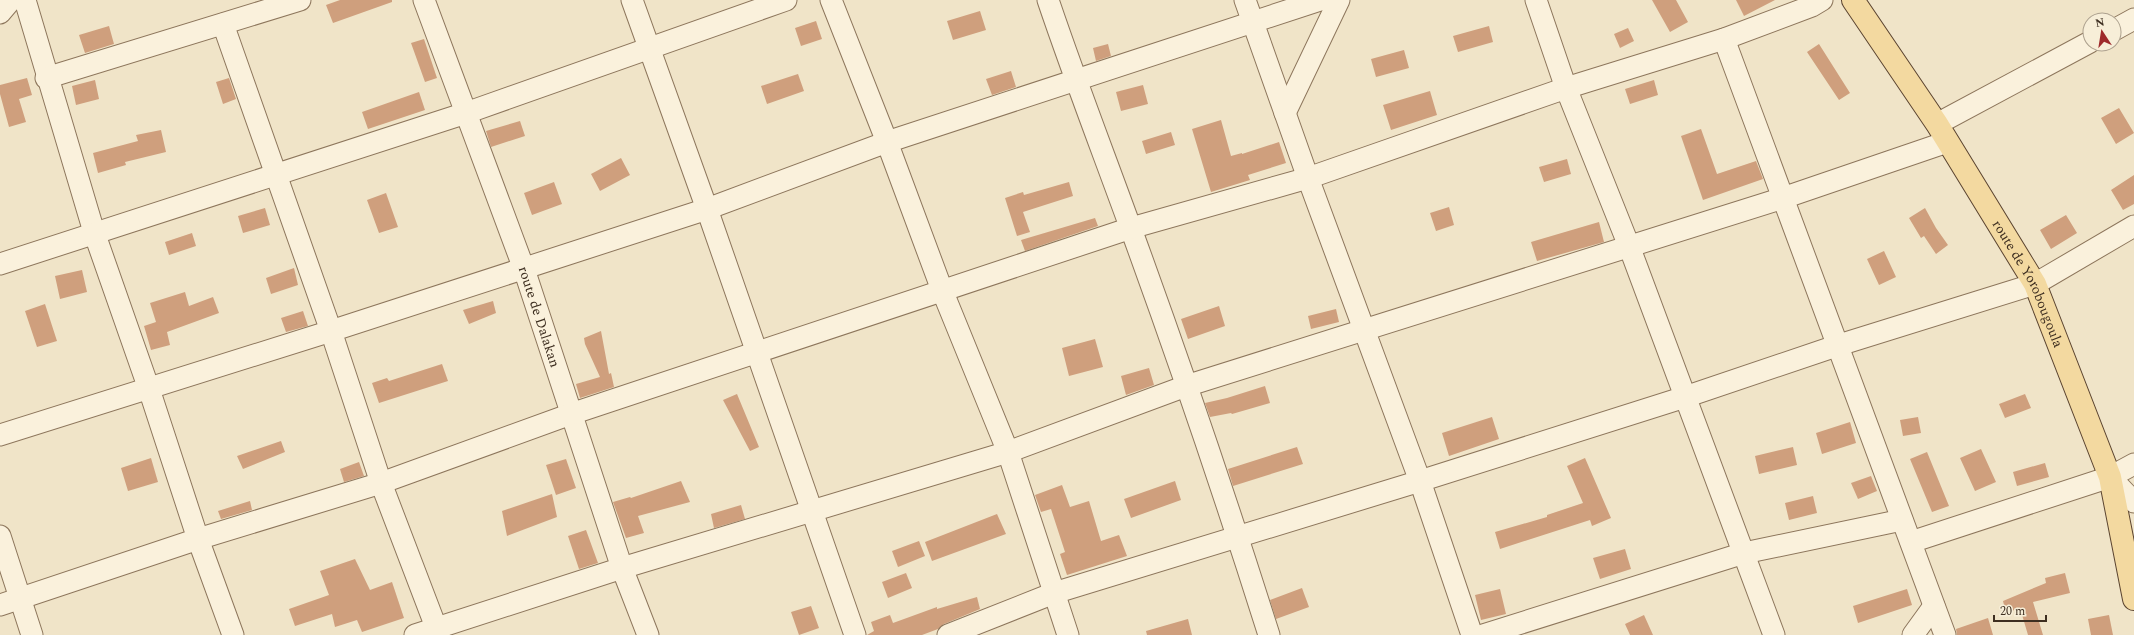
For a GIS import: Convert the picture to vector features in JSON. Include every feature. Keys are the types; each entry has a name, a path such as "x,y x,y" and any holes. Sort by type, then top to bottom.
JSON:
{"main road":[{"name":"route de Yorobougoula","path":"1852,0 1942,133 1985,200 2035,284 2110,477 2134,600"}],"street":[{"path":"0,13 11,0"},
{"path":"25,0 46,78 94,232 149,389 198,539 233,635"},
{"path":"46,78 300,0"},
{"name":"route de Dalakan","path":"424,0 524,269 622,568 648,635"},
{"path":"632,0 757,352 854,635"},
{"path":"0,264 94,232 466,113 786,0"},
{"path":"831,0 887,142 942,290 1008,452 1068,635"},
{"path":"1048,0 1075,80 1131,228 1186,386 1269,635"},
{"path":"1246,0 1308,178 1420,481 1472,635"},
{"path":"0,435 331,331 707,209 887,142 1254,23 1320,0"},
{"path":"1285,113 1339,0"},
{"path":"1536,0 1566,88 1629,246 1774,635"},
{"path":"0,605 198,539 381,483 572,414 1131,228 1308,178 1566,88 1724,39 1812,6 1822,0"},
{"path":"2122,26 2134,19"},
{"path":"223,24 331,331 381,483 438,631"},
{"path":"1724,39 1839,345 1945,635"},
{"path":"414,635 438,631 622,568 1008,452 1186,386 1364,328 1783,198 1942,133 2082,47"},
{"path":"948,635 1054,593 1420,481 1685,397 1839,345 2035,284 2134,226"},
{"path":"1911,542 2110,477 2134,464"},
{"path":"2110,477 2134,502"},
{"path":"1482,635 1744,553 1902,520"},
{"path":"0,536 32,635"},
{"path":"1914,635 1934,606"}],"building":[{"path":"340,0 392,0 392,2 333,23 326,5"},
{"path":"1652,0 1676,0 1688,22 1670,32"},
{"path":"1736,0 1775,0 1744,16"},
{"path":"980,11 986,30 953,40 947,21"},
{"path":"816,21 822,39 801,46 795,28"},
{"path":"109,26 114,44 85,53 79,35"},
{"path":"1489,26 1493,42 1458,52 1453,36"},
{"path":"1628,28 1634,41 1620,48 1614,34"},
{"path":"424,39 437,78 425,82 411,43"},
{"path":"1108,44 1111,56 1096,61 1093,48"},
{"path":"1819,44 1850,93 1839,100 1807,52"},
{"path":"1404,50 1409,68 1376,77 1371,59"},
{"path":"1011,71 1016,87 992,95 986,79"},
{"path":"798,74 804,91 767,104 761,86"},
{"path":"27,78 32,95 19,99 26,122 9,127 0,94 0,85"},
{"path":"229,78 236,99 223,104 216,82"},
{"path":"95,80 99,99 76,105 72,86"},
{"path":"1654,80 1658,95 1630,104 1625,89"},
{"path":"1143,85 1148,104 1121,111 1116,92"},
{"path":"1430,91 1437,115 1391,130 1383,105"},
{"path":"419,92 425,110 368,129 362,112"},
{"path":"2119,108 2134,133 2116,144 2101,118"},
{"path":"1221,120 1231,156 1279,142 1286,163 1248,175 1250,180 1211,192 1192,129"},
{"path":"520,121 525,136 491,147 486,131"},
{"path":"1701,129 1717,174 1756,161 1763,179 1703,200 1681,136"},
{"path":"161,130 166,152 125,162 126,165 98,173 93,153 138,141 136,135"},
{"path":"1171,132 1175,145 1146,154 1142,141"},
{"path":"621,158 630,175 600,191 591,174"},
{"path":"1567,159 1571,174 1544,182 1539,167"},
{"path":"2134,175 2134,204 2123,210 2111,190"},
{"path":"554,182 562,204 532,215 524,193"},
{"path":"1069,182 1073,196 1023,212 1030,232 1017,236 1005,198 1023,192 1024,195"},
{"path":"386,193 398,227 379,233 367,200"},
{"path":"1449,207 1454,225 1436,231 1430,213"},
{"path":"265,208 270,225 243,233 238,216"},
{"path":"1925,208 1936,228 1948,245 1936,254 1924,236 1921,238 1909,218"},
{"path":"2066,215 2077,233 2051,249 2040,230"},
{"path":"1095,218 1098,226 1025,251 1021,240"},
{"path":"1599,222 1604,242 1537,261 1531,242"},
{"path":"192,233 196,246 169,255 165,242"},
{"path":"1884,251 1896,277 1879,285 1867,259"},
{"path":"294,268 298,285 271,294 266,278"},
{"path":"82,270 87,292 60,299 55,276"},
{"path":"185,292 189,306 213,297 219,313 167,332 170,345 151,350 144,326 156,322 150,303"},
{"path":"493,301 496,313 469,324 463,310"},
{"path":"45,304 57,341 37,347 25,311"},
{"path":"1219,306 1225,326 1188,339 1181,319"},
{"path":"1336,309 1339,322 1311,329 1308,316"},
{"path":"303,311 308,326 286,332 281,318"},
{"path":"601,331 609,374 611,373 614,387 580,398 576,384 600,377 585,344 584,338"},
{"path":"1095,339 1103,367 1069,376 1062,348"},
{"path":"442,364 448,381 379,403 372,383 387,378 389,381"},
{"path":"1149,368 1154,385 1126,395 1121,376"},
{"path":"1265,386 1270,403 1232,414 1210,417 1205,403"},
{"path":"737,394 759,447 750,451 723,400"},
{"path":"2025,394 2031,408 2005,418 1999,404"},
{"path":"1492,417 1499,439 1449,456 1442,433"},
{"path":"1918,417 1921,433 1903,436 1900,420"},
{"path":"1850,422 1856,443 1822,454 1816,433"},
{"path":"281,441 285,452 243,469 237,456"},
{"path":"1297,447 1303,464 1233,486 1228,469"},
{"path":"1793,447 1797,465 1759,474 1755,456"},
{"path":"1981,449 1996,482 1975,491 1960,458"},
{"path":"1927,452 1949,506 1932,512 1910,459"},
{"path":"151,458 158,482 128,491 121,468"},
{"path":"1585,458 1611,518 1592,526 1590,520 1500,549 1495,532 1547,517 1547,515 1583,503 1567,466"},
{"path":"566,459 576,488 556,495 546,465"},
{"path":"359,462 364,476 344,482 340,469"},
{"path":"2045,463 2049,477 2017,486 2013,472"},
{"path":"1871,476 1877,491 1858,499 1851,483"},
{"path":"681,481 690,502 638,516 644,533 626,538 613,502 631,498"},
{"path":"1175,481 1181,500 1131,518 1124,499"},
{"path":"1062,485 1070,507 1089,501 1101,541 1119,535 1127,556 1067,575 1060,554 1065,552 1051,509 1041,512 1035,495"},
{"path":"552,494 557,517 507,536 502,511"},
{"path":"1813,496 1817,513 1789,520 1785,503"},
{"path":"250,501 252,510 221,519 218,511"},
{"path":"741,505 745,519 714,528 711,514"},
{"path":"997,514 1006,534 932,561 925,542"},
{"path":"586,530 598,563 579,569 568,536"},
{"path":"919,541 925,556 898,567 892,551"},
{"path":"1625,549 1631,569 1600,579 1593,558"},
{"path":"355,559 370,590 392,582 404,618 362,632 357,620 335,627 332,614 295,626 289,609 329,595 320,571"},
{"path":"906,573 912,588 888,598 882,582"},
{"path":"2065,573 2070,593 2033,602 2043,635 2028,635 2020,608 2009,612 2008,608 2005,609 2003,601 2046,583 2045,578"},
{"path":"1302,588 1309,607 1276,619 1270,600"},
{"path":"1500,589 1506,614 1481,620 1475,595"},
{"path":"1907,589 1912,605 1858,623 1853,606"},
{"path":"977,597 980,609 922,635 867,635 874,631 871,622 890,615 893,623 937,607 937,609"},
{"path":"811,606 819,628 799,635 791,612"},
{"path":"1644,615 1653,635 1630,635 1625,624"},
{"path":"2109,615 2113,635 2091,635 2088,619"},
{"path":"1988,618 1993,635 1957,635 1956,629"},
{"path":"1188,619 1192,635 1147,635 1146,631"}]}
